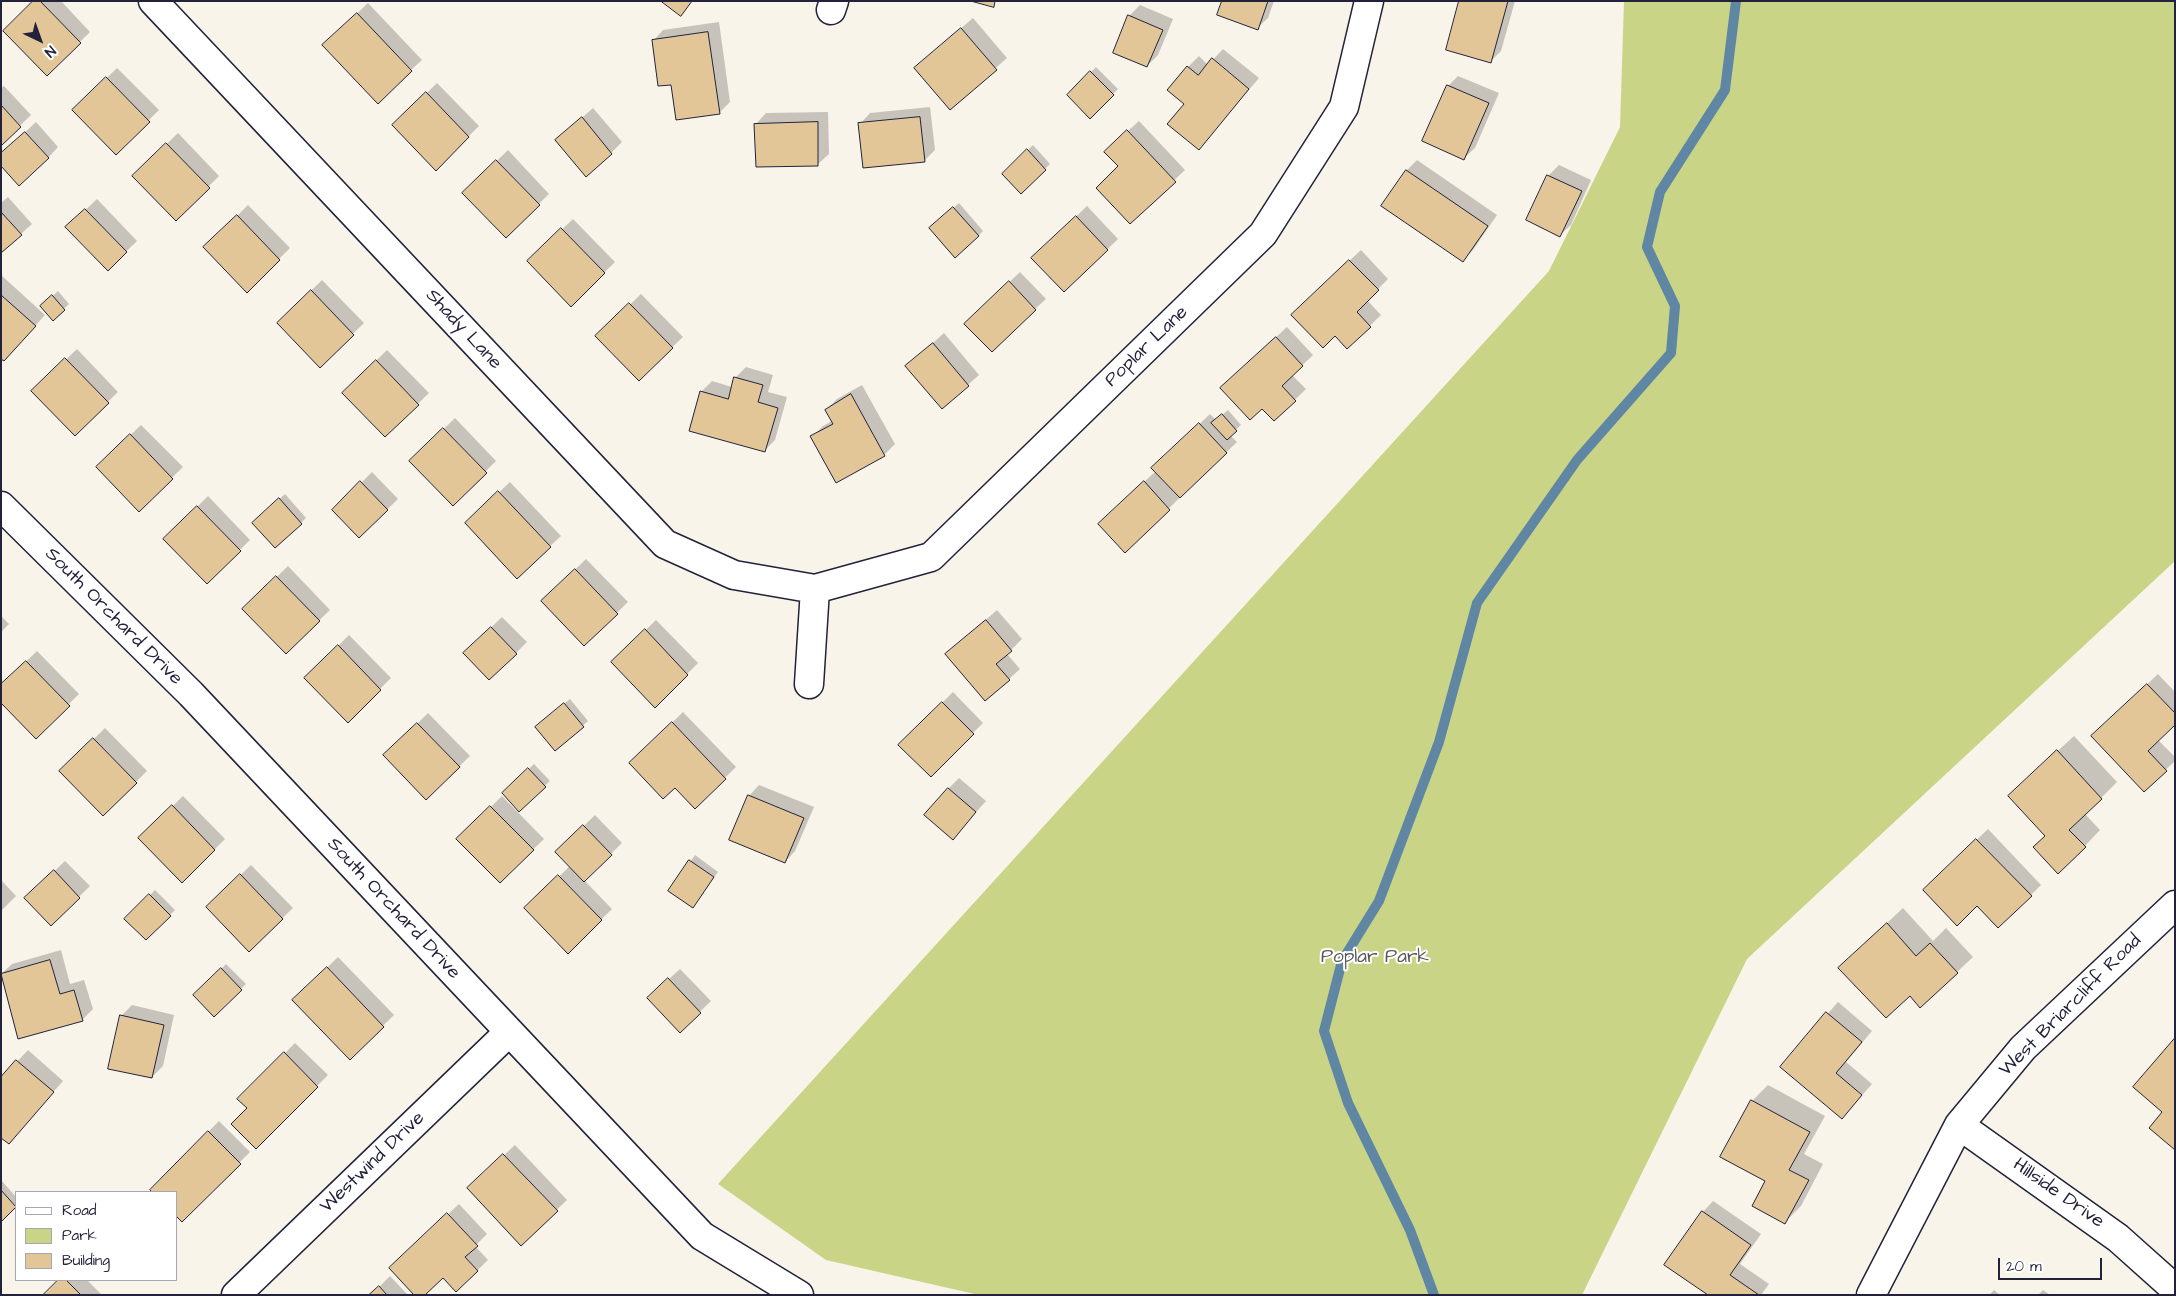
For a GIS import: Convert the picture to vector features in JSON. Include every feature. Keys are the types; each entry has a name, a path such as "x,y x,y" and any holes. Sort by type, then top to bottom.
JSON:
{"street":[{"name":"Shady Lane","path":"153,1 665,544 734,575 815,589"},
{"name":"Poplar Lane","path":"815,589 931,557 1263,234 1344,107 1368,1"},
{"name":"South Orchard Drive","path":"1,506 190,694 702,1236 799,1295"},
{"path":"809,684 815,589"},
{"name":"West Briarcliff Road","path":"1871,1295 1960,1124 2023,1048 2175,905"},
{"name":"Westwind Drive","path":"236,1295 509,1032"},
{"name":"Hillside Drive","path":"1960,1124 2118,1238 2175,1289"}],"green space":[{"name":"Poplar Park","path":"1624,1 2175,1 2175,561 1747,959 1582,1295 979,1295 826,1260 718,1184 1549,271 1620,127"}],"building":[{"path":"33,1 40,1 81,43 47,76 3,31"},
{"path":"661,1 692,1 681,16"},
{"path":"971,1 995,1 994,7"},
{"path":"1222,1 1268,1 1258,30 1217,15"},
{"path":"1459,1 1508,1 1491,63 1446,50"},
{"path":"357,13 412,71 378,104 322,45"},
{"path":"1128,15 1163,30 1147,67 1113,53"},
{"path":"961,28 997,70 950,110 914,68"},
{"path":"708,32 720,114 676,120 671,85 658,86 652,40"},
{"path":"1212,58 1249,89 1199,150 1167,124 1184,104 1167,90 1187,66 1198,75"},
{"path":"1090,71 1114,95 1090,119 1067,95"},
{"path":"106,77 150,122 116,155 72,110"},
{"path":"1447,85 1489,103 1464,160 1422,141"},
{"path":"426,92 469,137 436,171 392,125"},
{"path":"1,105 21,127 1,146"},
{"path":"582,117 612,154 586,177 555,140"},
{"path":"920,117 925,162 863,168 858,123"},
{"path":"818,122 818,166 756,167 754,124"},
{"path":"1127,130 1176,182 1130,224 1096,188 1118,166 1104,152"},
{"path":"25,132 49,158 19,186 1,166 1,153"},
{"path":"166,143 210,188 176,221 132,176"},
{"path":"1027,149 1046,170 1021,194 1002,174"},
{"path":"496,160 540,205 506,238 462,193"},
{"path":"1406,170 1488,226 1463,262 1381,206"},
{"path":"1547,175 1582,191 1560,237 1526,220"},
{"path":"953,207 979,236 955,258 929,228"},
{"path":"85,209 127,252 108,271 65,227"},
{"path":"1,212 22,235 1,253"},
{"path":"237,215 280,260 247,293 203,247"},
{"path":"1076,216 1108,250 1064,292 1031,258"},
{"path":"561,228 605,273 571,307 527,261"},
{"path":"1349,260 1379,290 1357,312 1371,327 1347,349 1335,336 1323,348 1291,315"},
{"path":"1009,281 1036,310 992,352 964,324"},
{"path":"311,290 354,335 320,368 277,323"},
{"path":"1,295 36,326 4,361 1,359"},
{"path":"52,295 65,310 53,321 40,306"},
{"path":"629,303 673,348 639,381 595,336"},
{"path":"1276,337 1303,366 1282,386 1296,401 1274,421 1262,409 1250,420 1220,388"},
{"path":"933,343 969,386 942,409 905,366"},
{"path":"65,358 109,403 75,436 31,391"},
{"path":"376,360 419,405 385,437 342,393"},
{"path":"734,377 763,385 758,402 778,408 765,452 689,431 700,391 728,399"},
{"path":"851,394 885,456 836,483 810,436 833,424 825,410"},
{"path":"1222,414 1237,431 1227,440 1211,423"},
{"path":"1199,423 1227,453 1180,498 1151,468"},
{"path":"443,428 487,473 453,506 409,461"},
{"path":"130,434 173,479 139,512 96,467"},
{"path":"360,481 388,510 359,538 332,510"},
{"path":"1144,481 1170,510 1125,553 1098,524"},
{"path":"498,491 551,547 517,579 465,523"},
{"path":"279,498 302,524 275,548 252,523"},
{"path":"197,506 241,551 207,584 163,539"},
{"path":"575,569 618,614 584,646 541,601"},
{"path":"276,576 320,621 286,654 242,609"},
{"path":"986,620 1012,651 996,664 1010,680 985,701 945,654"},
{"path":"491,627 517,654 489,680 463,653"},
{"path":"645,629 688,675 655,708 611,662"},
{"path":"338,645 381,690 348,723 304,678"},
{"path":"26,661 70,706 36,739 1,703 1,684"},
{"path":"2147,684 2175,713 2175,725 2148,751 2167,771 2144,792 2091,736"},
{"path":"942,702 974,734 931,777 898,745"},
{"path":"564,703 584,727 555,751 535,727"},
{"path":"672,722 726,779 695,809 675,788 663,799 629,763"},
{"path":"417,723 460,767 426,800 383,755"},
{"path":"93,738 137,783 103,816 59,771"},
{"path":"2057,750 2102,799 2069,830 2086,847 2058,874 2033,847 2045,836 2008,796"},
{"path":"528,768 546,787 519,812 502,793"},
{"path":"948,788 976,812 953,840 924,815"},
{"path":"748,795 804,818 785,863 729,840"},
{"path":"172,805 215,850 182,883 138,838"},
{"path":"490,806 534,850 500,883 456,839"},
{"path":"583,825 612,855 584,882 555,852"},
{"path":"1976,839 2032,896 1998,928 1977,906 1957,926 1923,890"},
{"path":"689,860 714,877 693,908 668,891"},
{"path":"54,870 80,898 51,926 24,898"},
{"path":"240,874 283,919 249,952 206,907"},
{"path":"558,875 602,920 568,954 524,908"},
{"path":"149,894 171,916 146,940 124,919"},
{"path":"1887,923 1916,956 1930,943 1958,973 1920,1008 1910,996 1886,1018 1838,968"},
{"path":"50,960 60,994 74,990 83,1021 18,1039 1,974"},
{"path":"327,967 384,1027 350,1060 292,1000"},
{"path":"221,968 242,990 214,1017 193,995"},
{"path":"668,978 701,1013 680,1033 647,998"},
{"path":"1826,1012 1862,1042 1836,1073 1862,1095 1842,1119 1780,1067"},
{"path":"120,1015 164,1025 152,1078 108,1069"},
{"path":"2175,1038 2175,1150 2149,1128 2162,1112 2133,1087"},
{"path":"284,1052 318,1087 256,1149 231,1124 247,1108 237,1099"},
{"path":"16,1060 54,1092 9,1144 1,1138 1,1077"},
{"path":"1751,1100 1810,1132 1789,1170 1809,1180 1785,1224 1752,1206 1765,1181 1720,1157"},
{"path":"208,1131 241,1164 182,1222 178,1218 178,1191 150,1190"},
{"path":"503,1154 558,1211 521,1246 467,1188"},
{"path":"1,1190 15,1208 1,1222"},
{"path":"1702,1211 1751,1245 1730,1275 1759,1295 1708,1295 1664,1265"},
{"path":"447,1213 478,1246 465,1257 478,1271 456,1292 443,1278 425,1295 414,1295 389,1268"},
{"path":"57,1281 67,1281 81,1295 43,1295"},
{"path":"379,1286 387,1295 369,1295"}],"waterway":[{"path":"1434,1295 1410,1230 1348,1103 1324,1031 1342,961 1379,901 1439,742 1477,603 1577,460 1671,353 1675,306 1647,247 1660,192 1725,90 1736,1"}]}
